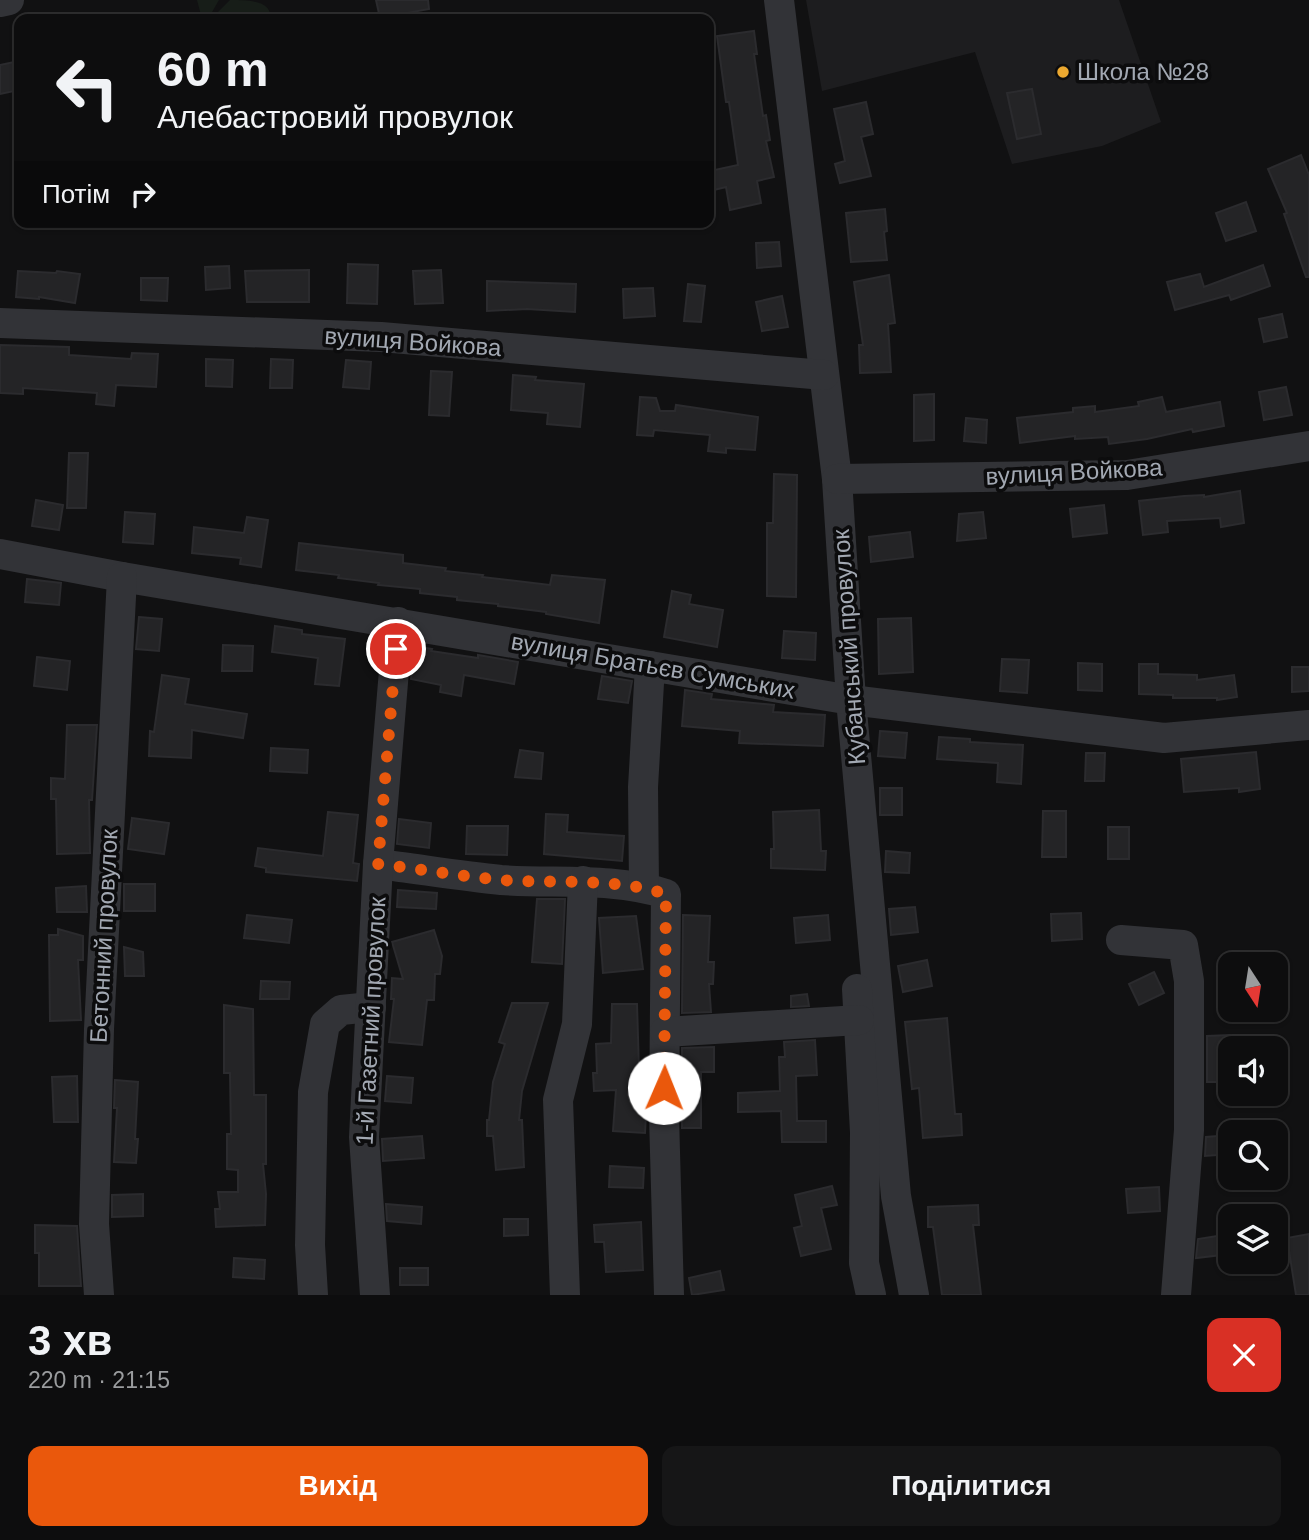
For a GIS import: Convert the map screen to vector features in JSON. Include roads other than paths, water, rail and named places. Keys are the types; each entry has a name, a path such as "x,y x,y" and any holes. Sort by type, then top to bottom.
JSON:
{"street":[{"path":"0,2 9,0"},
{"name":"Кубанський провулок","path":"779,0 837,479 847,699 896,1196 914,1295"},
{"name":"вулиця Войкова","path":"0,323 381,337 824,375"},
{"name":"вулиця Войкова","path":"837,479 1127,475 1309,446"},
{"name":"вулиця Братьєв Сумських","path":"0,554 847,699 1164,738 1309,725"},
{"name":"Бетонний провулок","path":"99,1295 94,1224 99,1028 122,577"},
{"name":"1-й Газетний провулок","path":"375,1295 363,1137 378,864 398,622"},
{"path":"644,887 643,787 650,666"},
{"path":"847,699 848,852 865,1132 864,1263 871,1295"},
{"path":"378,864 501,880 583,881 644,887 666,894 664,1116 669,1295"},
{"path":"565,1295 558,1100 577,1024 583,881"},
{"path":"1121,940 1183,945 1189,981 1188,1130 1176,1295"},
{"path":"313,1295 310,1245 313,1092 325,1024 341,1010 371,1007"},
{"path":"665,1032 859,1020"}],"place":[{"name":"Школа №28","path":"1063,72"}]}
